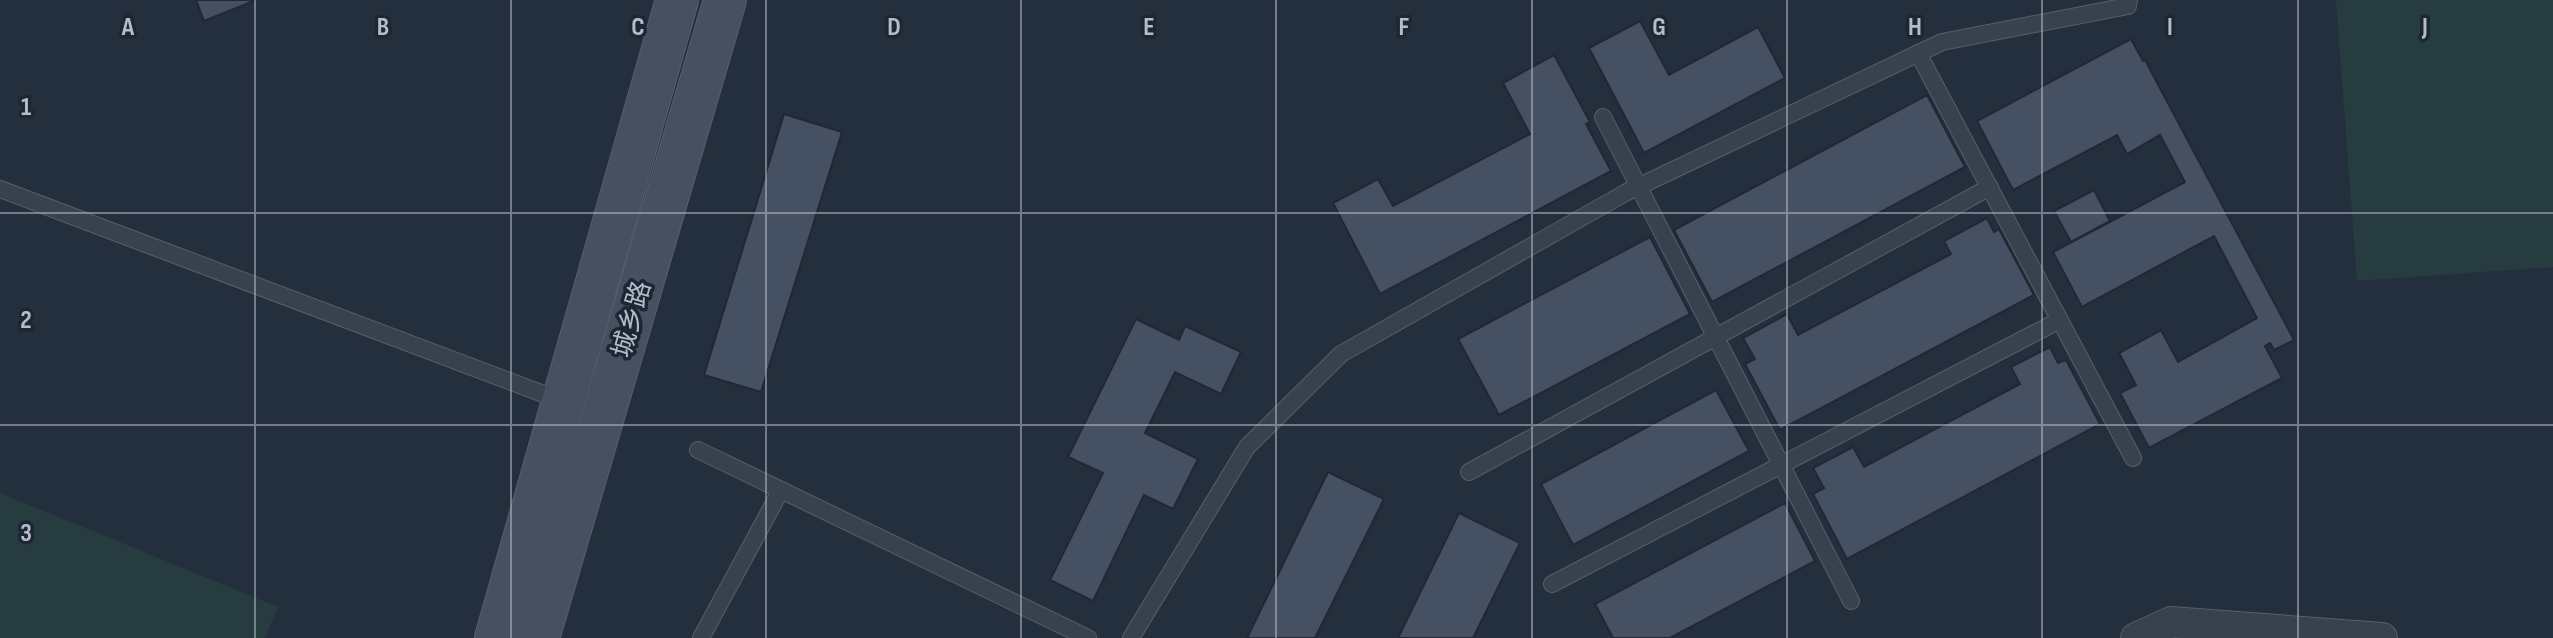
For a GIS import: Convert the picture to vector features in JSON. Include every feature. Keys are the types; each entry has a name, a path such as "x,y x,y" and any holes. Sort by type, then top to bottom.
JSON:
{"main road":[{"name":"城乡路","path":"496,638 677,0"},
{"name":"城乡路","path":"538,638 725,0"}],"street":[{"path":"2136,638 2171,622 2382,638"}],"lane":[{"path":"1131,638 1247,447 1341,354 1638,187 1942,42 2128,6 2129,0"},
{"path":"1918,53 2133,458"},
{"path":"1603,117 1851,601"},
{"path":"1469,472 1990,187"},
{"path":"0,189 563,401"},
{"path":"1552,584 2060,320"},
{"path":"698,450 1088,638"},
{"path":"701,638 781,490"}],"green space":[{"path":"2336,0 2553,0 2553,267 2357,281"},
{"path":"0,493 278,607 265,638 0,638"}],"building":[{"path":"196,0 256,0 204,21"},
{"path":"1640,21 1669,75 1758,27 1785,78 1644,153 1589,48"},
{"path":"2131,39 2294,340 2274,350 2270,343 2265,346 2282,378 2149,448 2120,393 2136,385 2119,353 2161,330 2178,362 2257,318 2214,236 2082,307 2053,252 2185,182 2160,135 2127,154 2117,135 2013,190 1977,121"},
{"path":"1554,55 1590,122 1586,124 1611,171 1380,294 1333,203 1378,179 1393,206 1530,134 1503,83"},
{"path":"1927,95 1965,167 1712,302 1674,230"},
{"path":"784,114 842,132 761,392 704,375"},
{"path":"2094,190 2110,221 2071,242 2054,211"},
{"path":"1987,218 1994,232 1999,229 2034,295 1780,430 1745,364 1755,359 1743,338 1787,314 1798,335 1951,254 1944,241"},
{"path":"1650,237 1690,314 1499,415 1458,339"},
{"path":"1136,319 1179,340 1185,326 1241,352 1221,394 1175,372 1145,433 1198,459 1173,509 1144,495 1093,601 1050,580 1103,473 1068,457"},
{"path":"2050,347 2058,363 2066,360 2100,424 1847,559 1813,494 1824,488 1813,468 1853,447 1864,467 2020,384 2011,367"},
{"path":"1716,390 1749,451 1573,545 1541,484"},
{"path":"1328,472 1384,499 1315,638 1247,638"},
{"path":"1785,503 1815,561 1670,638 1613,638 1595,604"},
{"path":"1459,513 1520,543 1473,638 1398,638"}]}
